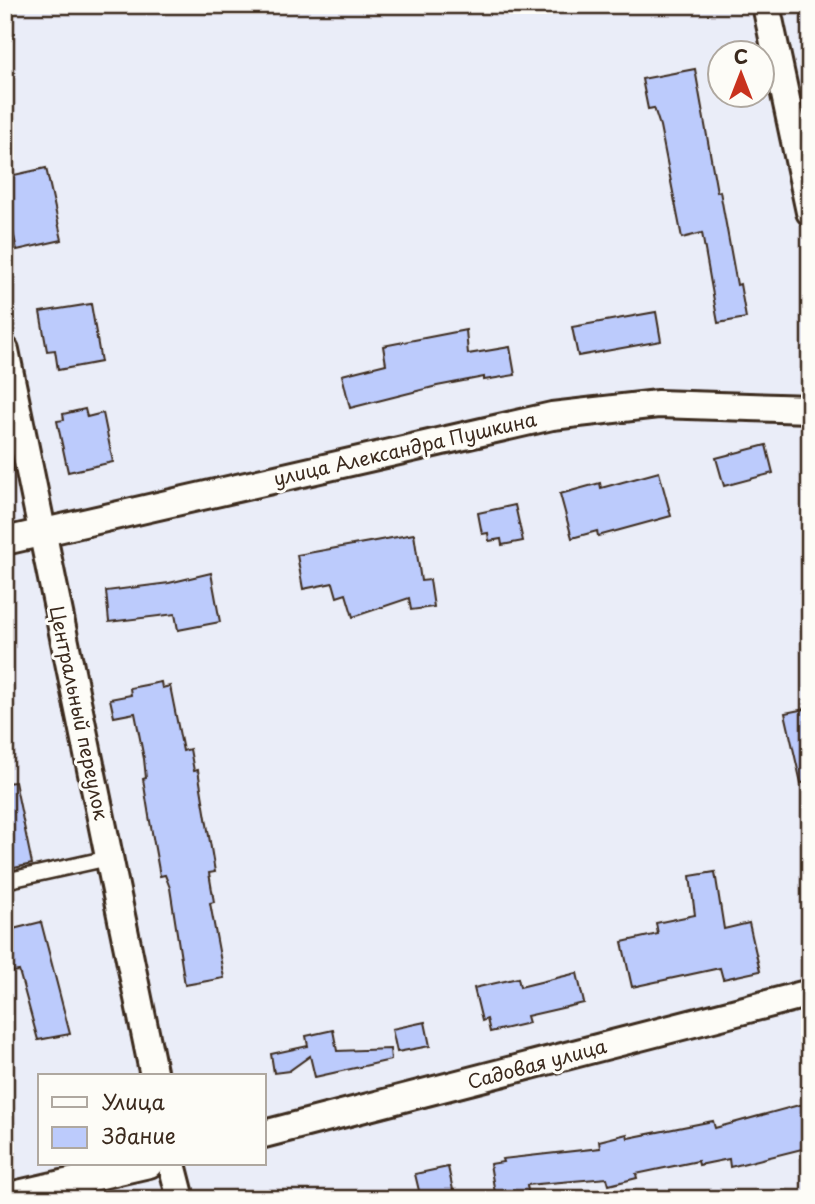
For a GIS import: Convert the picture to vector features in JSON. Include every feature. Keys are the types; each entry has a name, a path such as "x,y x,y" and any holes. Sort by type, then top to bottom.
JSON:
{"street":[{"path":"766,5 810,212"},
{"name":"Центральный переулок","path":"5,350 154,1074"},
{"name":"улица Александра Пушкина","path":"5,541 552,416 602,408 658,404 810,409"},
{"name":"Садовая улица","path":"266,1134 810,993"},
{"path":"5,1197 140,1166"},
{"path":"173,1166 181,1199"}],"lane":[{"path":"5,881 109,858"}],"building":[{"path":"695,69 717,192 720,191 737,285 740,284 746,318 718,323 702,233 682,238 660,126 654,108 648,109 642,79"},
{"path":"46,168 62,240 17,250 5,195 5,177"},
{"path":"91,304 101,362 58,370 55,350 47,351 40,312"},
{"path":"656,312 661,341 578,356 572,327"},
{"path":"466,330 468,354 510,347 515,375 484,380 484,377 437,386 350,408 342,375 386,364 383,346"},
{"path":"85,409 87,417 103,413 113,462 68,472 57,421 64,420 63,414"},
{"path":"766,445 773,473 724,486 716,458"},
{"path":"659,472 671,516 598,536 597,531 572,538 560,494 600,483 601,488"},
{"path":"515,505 523,541 502,545 501,539 489,541 488,533 482,534 478,513"},
{"path":"414,534 421,581 430,580 434,607 411,610 409,598 353,617 346,594 337,597 333,583 303,589 297,555"},
{"path":"211,573 220,622 178,630 175,614 109,622 106,591 169,583"},
{"path":"161,682 162,688 170,686 183,751 190,749 194,771 198,770 215,872 209,873 214,902 210,903 224,978 185,985 170,888 165,875 160,876 135,713 114,717 110,699 131,695 130,688"},
{"path":"810,708 810,782 801,783 785,713"},
{"path":"15,782 32,864 5,870 5,783"},
{"path":"715,872 724,929 749,923 760,971 723,979 720,968 632,987 622,942 658,934 656,923 695,915 690,876"},
{"path":"41,922 70,1034 38,1040 19,971 13,972 5,931"},
{"path":"577,973 584,1003 527,1016 529,1023 490,1032 487,1019 482,1021 474,988 518,978 520,987"},
{"path":"425,1022 430,1046 397,1052 392,1029"},
{"path":"333,1030 337,1051 390,1049 391,1060 315,1077 310,1056 289,1071 274,1073 271,1054 308,1046 306,1036"},
{"path":"799,1105 810,1105 810,1147 730,1167 729,1159 699,1165 698,1161 636,1174 637,1178 609,1185 607,1178 527,1185 529,1197 496,1199 490,1164 503,1162 502,1159 600,1148 599,1141 627,1134 628,1138 713,1121 715,1128"},
{"path":"448,1167 455,1199 421,1199 415,1174"}]}
